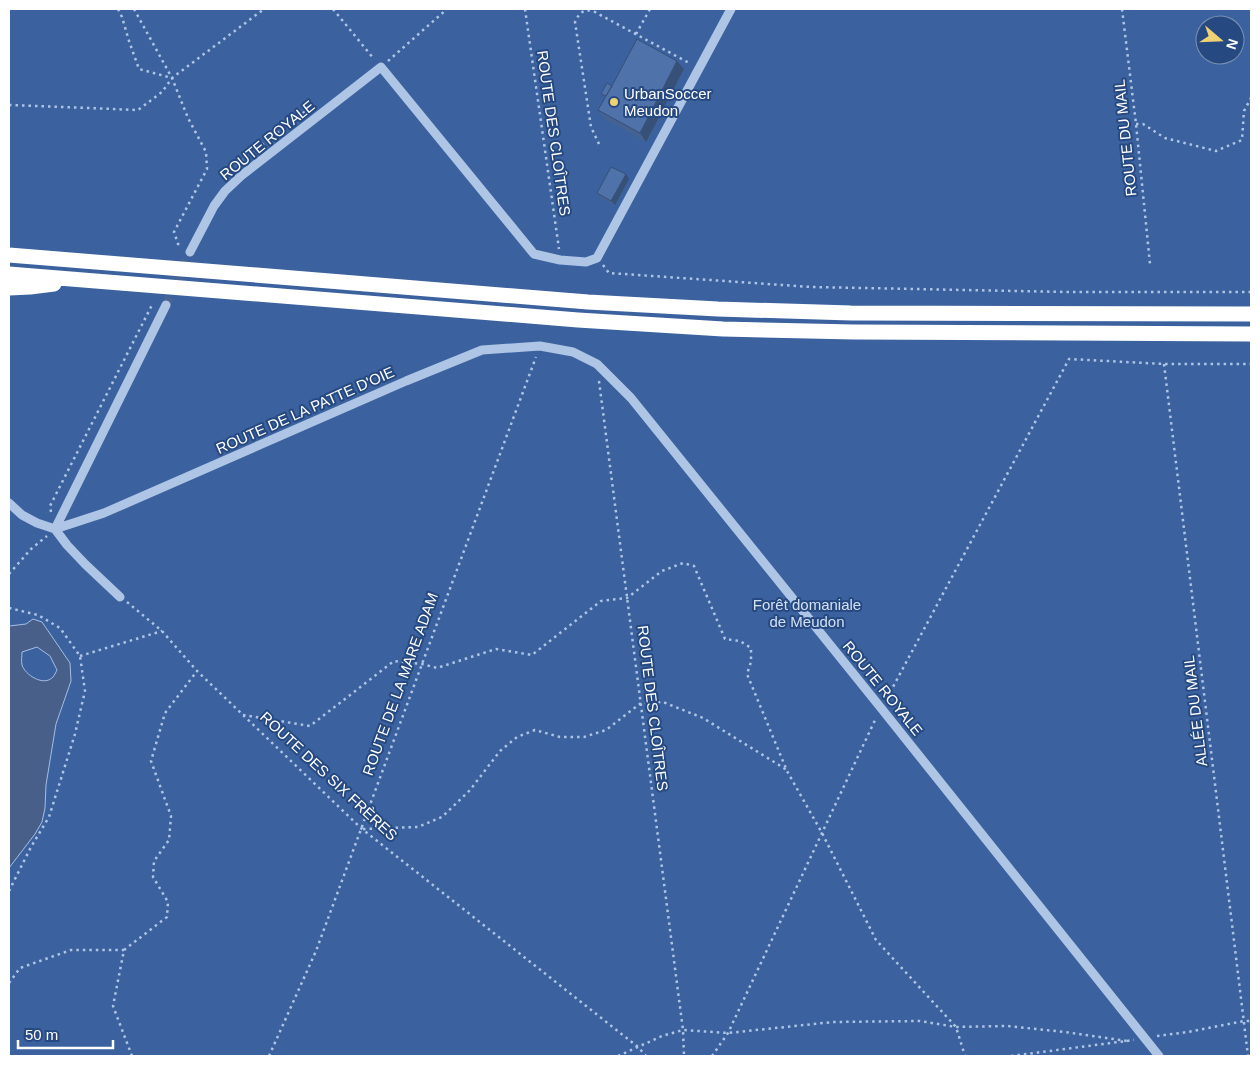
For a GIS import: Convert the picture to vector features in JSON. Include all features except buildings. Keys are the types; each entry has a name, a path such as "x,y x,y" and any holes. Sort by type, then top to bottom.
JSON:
{"highway":[{"path":"9,255 570,300 718,309 851,313 1251,314"},
{"path":"9,274 578,320 723,329 854,332 1251,334"},
{"path":"9,288 80,280"}],"street":[{"path":"382,68 534,254 560,260 586,262 597,258 731,9"},
{"name":"ROUTE ROYALE","path":"190,252 214,206 225,191 382,68"},
{"path":"55,528 166,305"},
{"name":"ROUTE DE LA PATTE D'OIE","path":"55,528 104,513 406,380 482,350 540,346 572,352"},
{"name":"ROUTE ROYALE","path":"572,352 597,364 631,398 1159,1056"},
{"path":"9,503 29,519 55,528 67,545 120,597"}],"path":[{"path":"118,9 139,68 172,78"},
{"path":"134,9 172,78 188,118 206,152 207,169 174,232 178,244 190,252"},
{"path":"9,105 138,110 162,92 172,78 264,9"},
{"path":"333,9 382,68 446,9"},
{"name":"ROUTE DES CLOÎTRES","path":"525,9 560,260"},
{"path":"595,9 597,14"},
{"path":"636,34 650,9"},
{"name":"ROUTE DU MAIL","path":"1122,9 1150,264"},
{"path":"599,144 591,127 575,22 581,12 593,11 699,68"},
{"path":"1136,124 1143,124 1165,138 1216,151 1242,140 1244,110 1251,98"},
{"path":"597,258 610,273 811,286 1057,292 1251,292"},
{"path":"9,574 55,528 50,506 153,303"},
{"name":"ROUTE DE LA MARE ADAM","path":"269,1056 316,951 540,346"},
{"path":"1069,359 1164,364 1251,364"},
{"name":"ROUTE DES CLOÎTRES","path":"597,364 683,1030 684,1056"},
{"name":"ALLÉE DU MAIL","path":"1164,364 1248,1056"},
{"path":"243,715 310,726 394,660 436,668 496,649 532,654 601,601 627,598 662,571 683,563 694,566 725,639 740,641 752,648 751,662 747,674 787,770 822,833 876,940 956,1027 965,1056"},
{"name":"ROUTE DES SIX FRÈRES","path":"120,597 162,632 197,671 362,829 638,1047 646,1056"},
{"path":"9,608 38,615 60,628 80,656 85,691 49,817 31,847 9,891"},
{"path":"80,656 162,632"},
{"path":"9,983 20,968 71,950 124,950 167,917 168,902 153,877 154,861 169,840 171,816 151,761 166,713 197,671"},
{"path":"362,829 418,827 442,817 470,790 500,751 517,737 535,730 560,737 584,738 606,730 640,702 664,702 703,718 787,770"},
{"path":"124,950 113,1006 132,1056"},
{"path":"618,1056 662,1036 683,1030 728,1033 833,1022 920,1021 956,1027 1007,1026 1065,1032 1128,1042"},
{"path":"1011,1056 1017,1056"}],"green space":[{"name":"Forêt domaniale de Meudon","path":"9,9 1251,9 1251,1056 9,1056 9,868 42,822 56,724 71,680 70,663 42,622 33,619 26,624 9,626"},
{"path":"37,647 50,656 57,670 49,680 40,680 31,676 22,665 22,652"}],"shaded area":[{"path":"33,619 42,622 70,663 71,681 56,724 42,822 9,868 9,626 26,624","holes":["37,647 50,656 57,670 49,680 40,680 31,676 22,665 22,652"]}],"tunnel":[{"path":"166,305 190,252"}],"place":[{"name":"UrbanSoccer Meudon","path":"614,102"}]}
